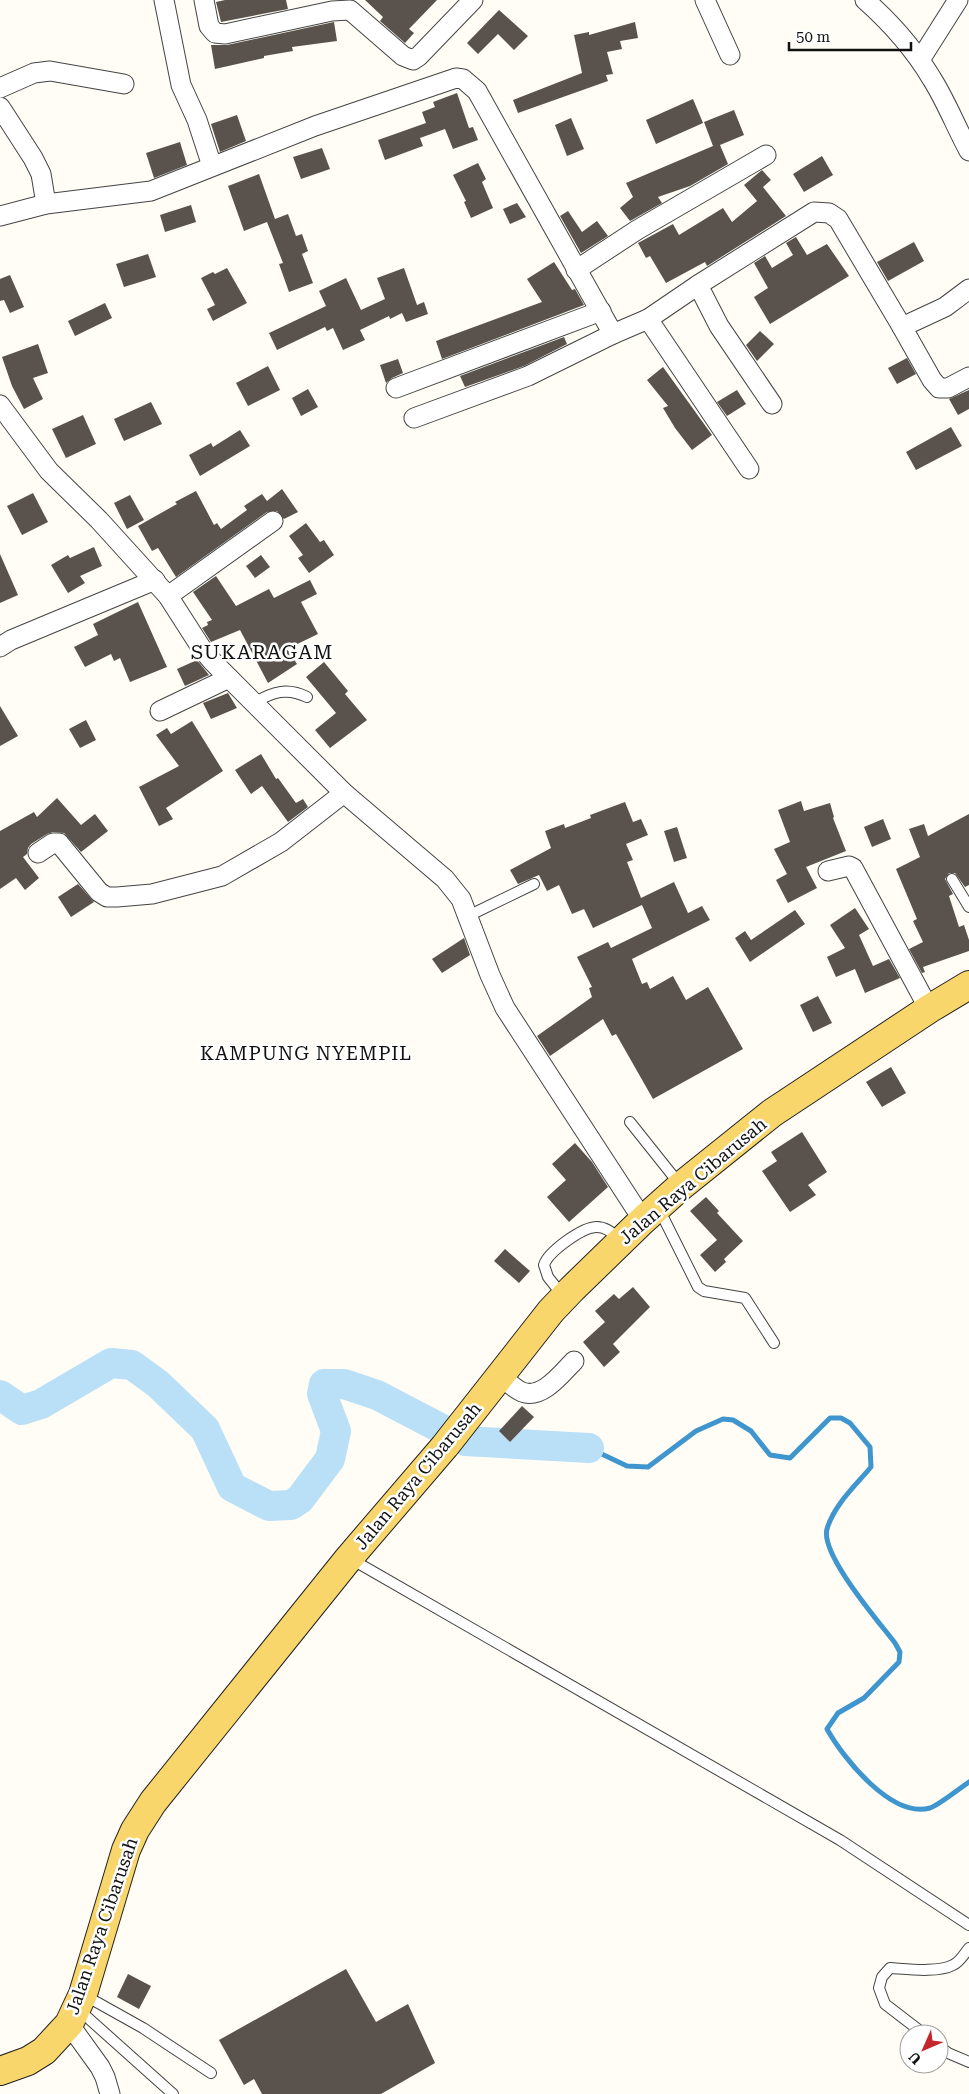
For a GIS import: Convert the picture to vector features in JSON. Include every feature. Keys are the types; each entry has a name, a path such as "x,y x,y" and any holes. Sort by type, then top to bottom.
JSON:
{"main road":[{"name":"Jalan Raya Cibarusah","path":"0,2072 28,2061 44,2051 76,2009 122,1861 135,1830 153,1802 350,1558 465,1422 500,1375 564,1297 681,1186 772,1113 969,984"}],"street":[{"path":"164,0 181,85 197,120 212,166"},
{"path":"204,0 209,26 215,33 225,34 344,5 403,56 412,60 419,56 473,0"},
{"path":"706,0 730,55"},
{"path":"865,0 890,23 920,60 969,151"},
{"path":"920,60 958,0"},
{"path":"0,88 34,73 50,71 124,84"},
{"path":"0,216 46,204 151,191 173,184 212,166 409,93 456,78 464,79 477,91 613,334"},
{"path":"0,107 34,158 41,174 46,204"},
{"path":"576,270 637,230 766,155"},
{"path":"414,418 528,376 648,319 814,212 828,213 838,219 932,380 939,388 948,388 969,378"},
{"path":"698,286 729,341 772,404"},
{"path":"902,326 945,308 969,289"},
{"path":"396,388 601,311"},
{"path":"648,319 749,469"},
{"path":"0,405 49,471 99,520 155,580 168,596 202,649 229,678 344,793 445,879 461,899 505,1008 651,1214"},
{"path":"168,596 274,521"},
{"path":"0,646 155,580"},
{"path":"160,711 229,678"},
{"path":"38,853 53,843 59,843 99,892 106,896 152,894 222,876 281,842 344,793"},
{"path":"828,871 849,866 852,868 929,1009"},
{"path":"500,1375 522,1392 529,1394 546,1387 574,1360"},
{"path":"76,2009 105,2077 110,2094"}],"lane":[{"path":"254,703 266,696 281,692 295,691 307,697"},
{"path":"952,879 969,907"},
{"path":"468,916 534,884"},
{"path":"630,1122 681,1186"},
{"path":"651,1214 698,1287 704,1290 745,1298 774,1343"},
{"path":"564,1297 548,1277 544,1266 546,1258 562,1244 595,1227 607,1229 622,1240"},
{"path":"350,1558 840,1840 969,1926"},
{"path":"911,2024 886,2004 878,1988 882,1977 890,1968 941,1969 953,1966 969,1948"},
{"path":"76,2009 143,2028 211,2073"},
{"path":"76,2009 173,2094"},
{"path":"949,2053 969,2062"}],"building":[{"path":"225,0 286,0 288,9 221,22 216,2"},
{"path":"365,0 437,0 409,29 414,33 405,43 380,21 383,17"},
{"path":"499,10 528,36 514,50 498,34 478,54 467,43"},
{"path":"334,22 337,41 292,47 293,51 264,56 264,58 215,69 211,45 227,45"},
{"path":"635,22 638,38 620,41 622,49 607,52 613,74 606,75 608,81 518,113 513,100 582,73 574,35 589,32 589,35"},
{"path":"457,93 469,128 473,127 478,140 453,149 445,129 420,138 423,146 385,160 378,140 426,123 422,112 435,107 433,102"},
{"path":"693,99 703,123 656,144 646,120"},
{"path":"734,110 744,135 720,145 728,164 690,186 658,197 662,203 630,221 620,208 633,197 626,183 713,146 704,122"},
{"path":"237,115 246,141 220,152 211,124"},
{"path":"571,118 584,149 567,156 555,125"},
{"path":"180,142 187,165 154,178 146,153"},
{"path":"322,148 330,169 301,179 293,157"},
{"path":"822,156 833,175 804,192 793,174"},
{"path":"478,163 486,179 482,182 493,208 471,218 464,202 466,201 453,175"},
{"path":"762,170 771,180 763,187 786,216 707,266 705,262 666,283 650,256 646,258 638,243 673,224 679,235 723,208 732,222 757,201 744,185"},
{"path":"259,174 275,219 288,214 296,236 302,234 308,251 302,254 313,283 289,292 279,264 283,263 267,222 244,231 228,186"},
{"path":"517,203 526,217 510,224 503,209"},
{"path":"191,205 196,222 165,232 160,215"},
{"path":"568,211 582,232 597,221 608,236 581,253 560,216"},
{"path":"796,237 807,255 827,244 849,276 770,324 754,297 768,288 754,263 765,256 772,268 793,255 786,243"},
{"path":"914,242 924,261 888,281 877,262"},
{"path":"148,254 156,277 124,287 116,264"},
{"path":"554,262 572,290 575,289 584,305 442,359 436,341 542,302 527,279"},
{"path":"227,268 247,303 213,321 207,309 215,305 201,278"},
{"path":"404,268 417,305 424,302 428,314 406,322 402,313 390,319 389,316 360,330 365,340 343,350 333,328 327,331 325,327 277,350 269,333 326,306 319,291 346,278 361,310 385,299 377,278"},
{"path":"10,275 24,307 10,313 4,300 0,301 0,279"},
{"path":"105,303 112,318 75,336 68,321"},
{"path":"760,331 774,344 757,361 746,345"},
{"path":"564,337 567,344 524,366 465,387 460,376"},
{"path":"38,344 48,373 33,378 43,399 24,409 12,386 2,357"},
{"path":"907,358 916,374 897,384 888,368"},
{"path":"398,359 403,373 386,383 380,365"},
{"path":"268,366 280,390 248,406 236,383"},
{"path":"663,367 712,435 692,450 663,408 668,406 647,380"},
{"path":"308,389 318,407 301,416 292,398"},
{"path":"737,390 746,404 727,416 717,402"},
{"path":"969,390 969,409 958,415 949,399"},
{"path":"151,402 162,424 124,441 114,419"},
{"path":"83,415 96,444 66,458 52,429"},
{"path":"951,427 962,446 916,470 906,452"},
{"path":"240,430 250,446 200,476 189,455 211,443 213,447"},
{"path":"282,489 298,512 284,519 277,511 267,512 176,577 158,548 152,551 138,526 196,491 214,525 217,523 221,529 247,510 244,506 262,494 267,501"},
{"path":"33,493 48,522 22,535 7,506"},
{"path":"130,495 144,520 127,529 114,503"},
{"path":"306,523 320,542 324,540 334,555 309,573 298,558 303,555 289,536"},
{"path":"94,547 102,566 80,576 85,583 68,593 51,565 68,555 70,558"},
{"path":"0,554 18,595 0,603"},
{"path":"261,555 270,567 255,578 246,566"},
{"path":"216,576 236,606 269,589 274,598 310,580 317,594 301,602 318,634 287,649 297,664 268,683 240,630 211,642 202,628 208,625 207,622 212,620 193,592"},
{"path":"138,602 167,667 130,682 120,658 114,661 111,654 85,667 74,647 98,635 93,624"},
{"path":"197,660 209,675 185,686 177,669"},
{"path":"324,662 348,691 345,694 367,720 330,748 315,730 336,713 306,677"},
{"path":"228,693 237,708 211,719 203,703"},
{"path":"0,706 18,736 0,746"},
{"path":"86,720 96,740 80,748 69,729"},
{"path":"192,721 223,771 166,808 173,819 159,826 139,787 179,766 156,735 167,728 171,734"},
{"path":"261,754 276,779 278,778 296,803 303,799 308,807 288,822 262,786 251,794 235,770"},
{"path":"57,798 81,825 95,814 108,831 81,852 64,833 53,832 47,834 31,844 27,854 23,857 39,878 25,890 16,878 0,889 0,831 34,812 37,817"},
{"path":"801,801 804,811 830,803 833,818 846,851 806,867 817,888 788,903 776,880 787,874 774,849 790,842 778,810"},
{"path":"625,802 633,822 641,819 648,835 626,844 633,860 627,862 641,898 674,882 688,913 702,906 710,920 632,959 642,984 647,982 650,989 673,976 686,1000 708,987 743,1049 653,1099 616,1034 612,1036 603,1019 550,1056 537,1036 592,997 589,988 592,987 577,957 608,942 611,948 652,928 642,905 593,928 584,909 572,914 559,885 547,891 539,875 518,884 510,870 551,848 545,831 564,824 565,828 591,818 590,815"},
{"path":"969,814 969,885 965,887 955,873 949,873 945,879 953,894 949,896 959,927 964,925 969,940 969,951 923,967 925,972 922,973 909,949 923,942 913,921 917,919 896,869 920,857 909,829 924,824 928,836"},
{"path":"883,819 891,839 872,847 864,827"},
{"path":"677,827 687,858 674,862 664,831"},
{"path":"78,884 94,902 71,917 58,897"},
{"path":"855,908 869,929 859,935 873,966 889,959 900,978 865,993 855,969 836,977 827,957 845,948 830,925"},
{"path":"795,910 805,924 750,962 735,938 745,931 751,940"},
{"path":"464,938 470,955 442,973 432,959"},
{"path":"818,996 832,1023 813,1032 800,1005"},
{"path":"891,1067 906,1093 882,1107 866,1082"},
{"path":"802,1132 827,1172 808,1185 816,1195 790,1212 762,1171 777,1161 771,1152"},
{"path":"575,1143 592,1162 608,1187 569,1222 547,1197 566,1180 552,1164"},
{"path":"706,1197 719,1211 717,1213 743,1241 724,1259 726,1262 715,1272 700,1255 717,1240 690,1211"},
{"path":"505,1249 530,1271 519,1283 494,1261"},
{"path":"633,1287 650,1307 613,1344 620,1352 604,1367 583,1342 605,1322 595,1311 614,1294 619,1299"},
{"path":"522,1406 534,1417 510,1442 499,1431"},
{"path":"346,1969 376,2022 408,2004 435,2063 381,2094 262,2094 254,2079 244,2085 219,2040"},
{"path":"128,1974 151,1986 139,2009 117,1997"}],"waterway":[{"path":"0,1395 22,1410 41,1404 111,1363 132,1365 158,1384 205,1429 232,1487 269,1506 291,1505 300,1499 330,1459 336,1431 322,1394 324,1384 344,1384 377,1395 465,1441 589,1448"},
{"path":"589,1448 627,1466 648,1467 696,1431 723,1419 733,1420 751,1431 770,1455 790,1458 830,1418 841,1418 850,1423 870,1447 871,1467 846,1496 830,1520 827,1529 827,1540 832,1554 852,1588 900,1652 899,1662 864,1698 838,1713 827,1729 844,1755 870,1784 900,1804 915,1809 930,1808 969,1782"}],"district":[{"name":"SUKARAGAM","path":"262,652"},
{"name":"KAMPUNG NYEMPIL","path":"306,1053"}]}
